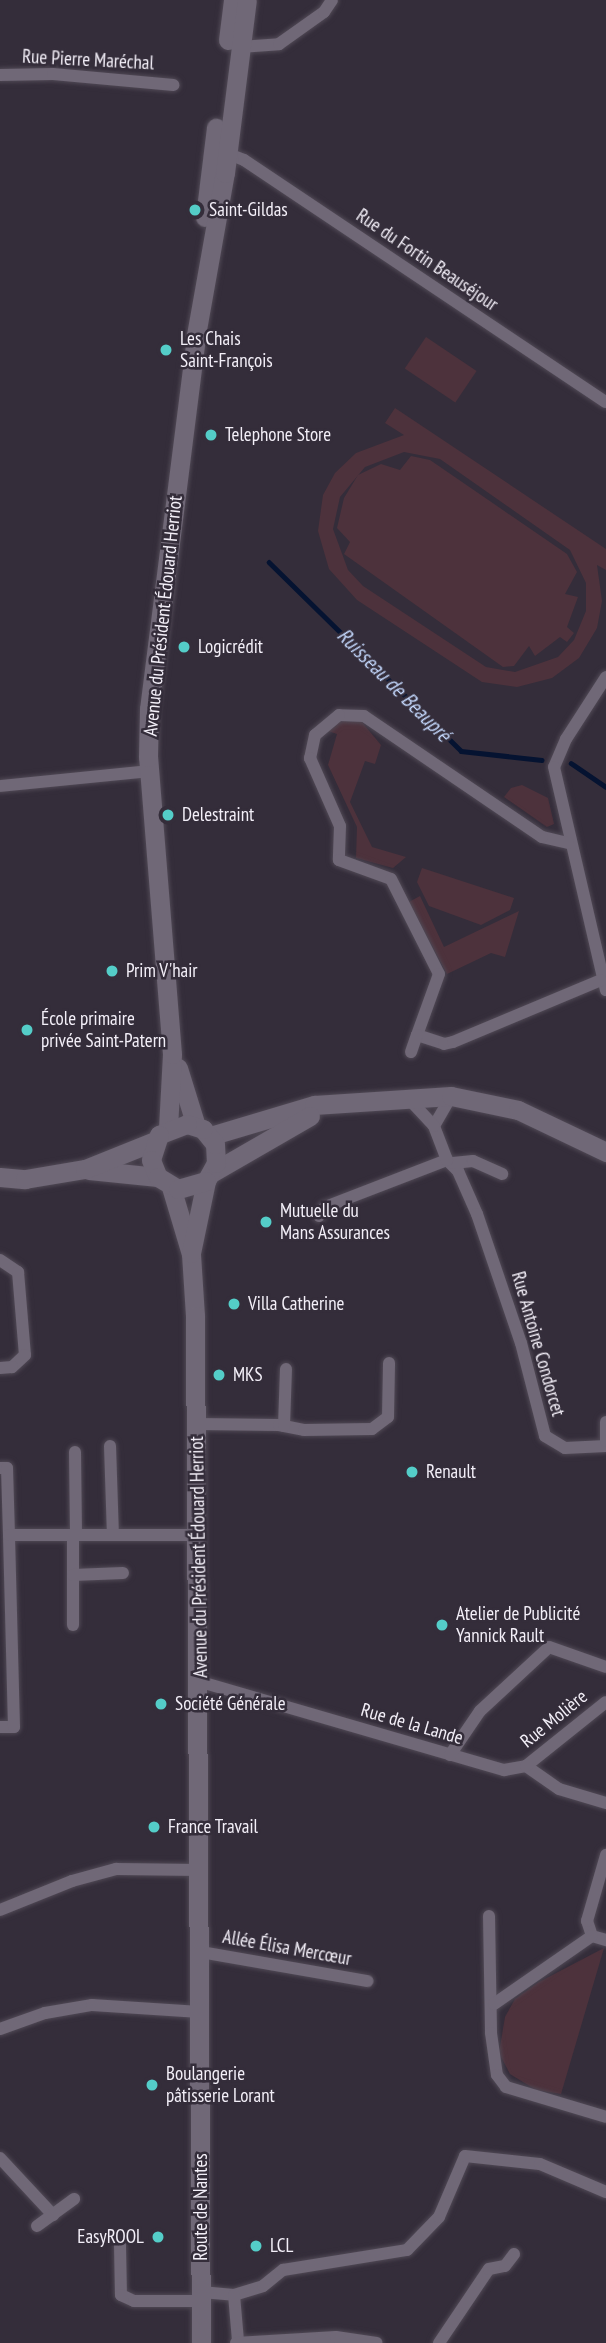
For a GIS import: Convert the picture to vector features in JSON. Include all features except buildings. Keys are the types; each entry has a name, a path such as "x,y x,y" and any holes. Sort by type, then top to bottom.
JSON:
{"main road":[{"name":"Avenue du Président Édouard Herriot","path":"161,1135 172,1054 149,771 149,709 207,263 226,153 247,0"},
{"name":"Avenue du Président Édouard Herriot","path":"207,263 206,211 232,10"},
{"name":"Avenue du Président Édouard Herriot","path":"172,1054 203,1131"},
{"path":"0,1177 25,1179 85,1170 161,1135 203,1131 236,1132 305,1107 327,1108 408,1098 451,1097 518,1110 606,1152"},
{"path":"85,1170 165,1182 186,1190 327,1108"},
{"path":"203,1131 217,1154 209,1177"},
{"path":"161,1135 151,1160 165,1182"},
{"name":"Avenue du Président Édouard Herriot","path":"200,2071 201,1682 191,1254 209,1177"},
{"name":"Avenue du Président Édouard Herriot","path":"165,1182 191,1254"},
{"name":"Route de Nantes","path":"200,2071 201,2343"}],"street":[{"path":"240,47 279,44 324,12 332,0"},
{"name":"Rue Pierre Maréchal","path":"0,75 53,74 174,85"},
{"name":"Rue du Fortin Beauséjour","path":"226,153 244,160 606,402"},
{"path":"417,1035 444,1044 453,1042 604,985 568,843 554,767 566,738 606,677"},
{"path":"411,1052 439,974 391,879 339,860 340,826 310,758 321,726 351,713 364,716 449,771 542,837 568,843"},
{"path":"0,786 149,771"},
{"path":"435,1126 451,1097"},
{"name":"Rue Antoine Condorcet","path":"408,1098 435,1126 477,1214 521,1343 545,1436 565,1448 606,1443"},
{"path":"319,1216 325,1207 450,1162 473,1161 502,1174"},
{"path":"0,1261 18,1272 25,1355 12,1367 0,1367"},
{"path":"197,1424 284,1426 304,1430 372,1429 388,1418 389,1363"},
{"path":"284,1426 286,1368"},
{"path":"606,1422 606,1443"},
{"path":"110,1446 113,1535"},
{"path":"73,1625 75,1452"},
{"path":"0,1468 7,1468 14,1727 0,1727"},
{"path":"9,1535 199,1535"},
{"path":"73,1575 123,1573"},
{"path":"450,1755 480,1712 549,1647 606,1667"},
{"name":"Rue de la Lande","path":"201,1682 504,1770 526,1766"},
{"name":"Rue Molière","path":"526,1766 606,1702"},
{"path":"526,1766 559,1789 606,1803"},
{"path":"592,1936 587,1921 606,1855"},
{"path":"0,1910 72,1881 116,1870 200,1870"},
{"path":"489,1916 494,2004 493,2068 506,2087 606,2117"},
{"path":"592,1936 606,1940"},
{"path":"494,2004 592,1936"},
{"name":"Allée Élisa Mercœur","path":"201,1952 367,1981"},
{"path":"0,2029 45,2013 92,2005 201,2012"},
{"path":"120,2245 121,2295 134,2301 234,2295 263,2286 283,2270 407,2250 439,2217 464,2157 540,2164 606,2192"},
{"path":"0,2158 53,2215"},
{"path":"37,2226 74,2199"},
{"path":"439,2343 489,2269 505,2266 514,2254"},
{"path":"234,2295 237,2342 337,2340 377,2343"}],"shaded area":[{"path":"426,337 477,371 455,403 405,369"},
{"path":"395,408 606,549 606,570 597,565 602,601 597,628 579,658 552,678 517,687 482,682 357,600 329,569 318,531 323,495 335,473 356,453 404,435 385,423","holes":["404,452 440,459 570,550 586,583 586,611 574,640 558,657 515,672 486,667 363,586 348,570 333,529 340,497 365,467"]},
{"path":"411,456 430,460 567,554 577,572 565,594 578,597 567,627 574,633 567,642 560,637 535,656 529,646 514,666 503,667 344,554 350,542 337,528 344,498 358,475 381,464 400,470"},
{"path":"349,719 361,721 381,745 375,764 365,761 350,802 372,847 406,857 393,868 356,858 357,827 328,765 337,734 325,730 329,724"},
{"path":"522,785 548,798 554,824 547,827 504,797 511,788"},
{"path":"422,868 514,898 510,910 481,925 429,906 417,882"},
{"path":"420,896 444,947 519,911 505,957 491,953 447,974 409,902"},
{"path":"604,1948 561,2094 536,2090 510,2074 499,2053 505,2017 515,1999 539,1982"}],"waterway":[{"name":"Ruisseau de Beaupré","path":"269,562 461,751 542,760"},
{"name":"Ruisseau de Beaupré","path":"571,763 606,787"}],"place":[{"name":"Saint-Gildas","path":"195,210"},
{"name":"Les Chais Saint-François","path":"166,350"},
{"name":"Telephone Store","path":"211,435"},
{"name":"Logicrédit","path":"184,647"},
{"name":"Delestraint","path":"168,815"},
{"name":"Prim V'hair","path":"112,971"},
{"name":"École primaire privée Saint-Patern","path":"27,1030"},
{"name":"Mutuelle du Mans Assurances","path":"266,1222"},
{"name":"Villa Catherine","path":"234,1304"},
{"name":"MKS","path":"219,1375"},
{"name":"Renault","path":"412,1472"},
{"name":"Atelier de Publicité Yannick Rault","path":"442,1625"},
{"name":"Société Générale","path":"161,1704"},
{"name":"France Travail","path":"154,1827"},
{"name":"Boulangerie pâtisserie Lorant","path":"152,2085"},
{"name":"EasyROOL","path":"158,2237"},
{"name":"LCL","path":"256,2246"}]}
